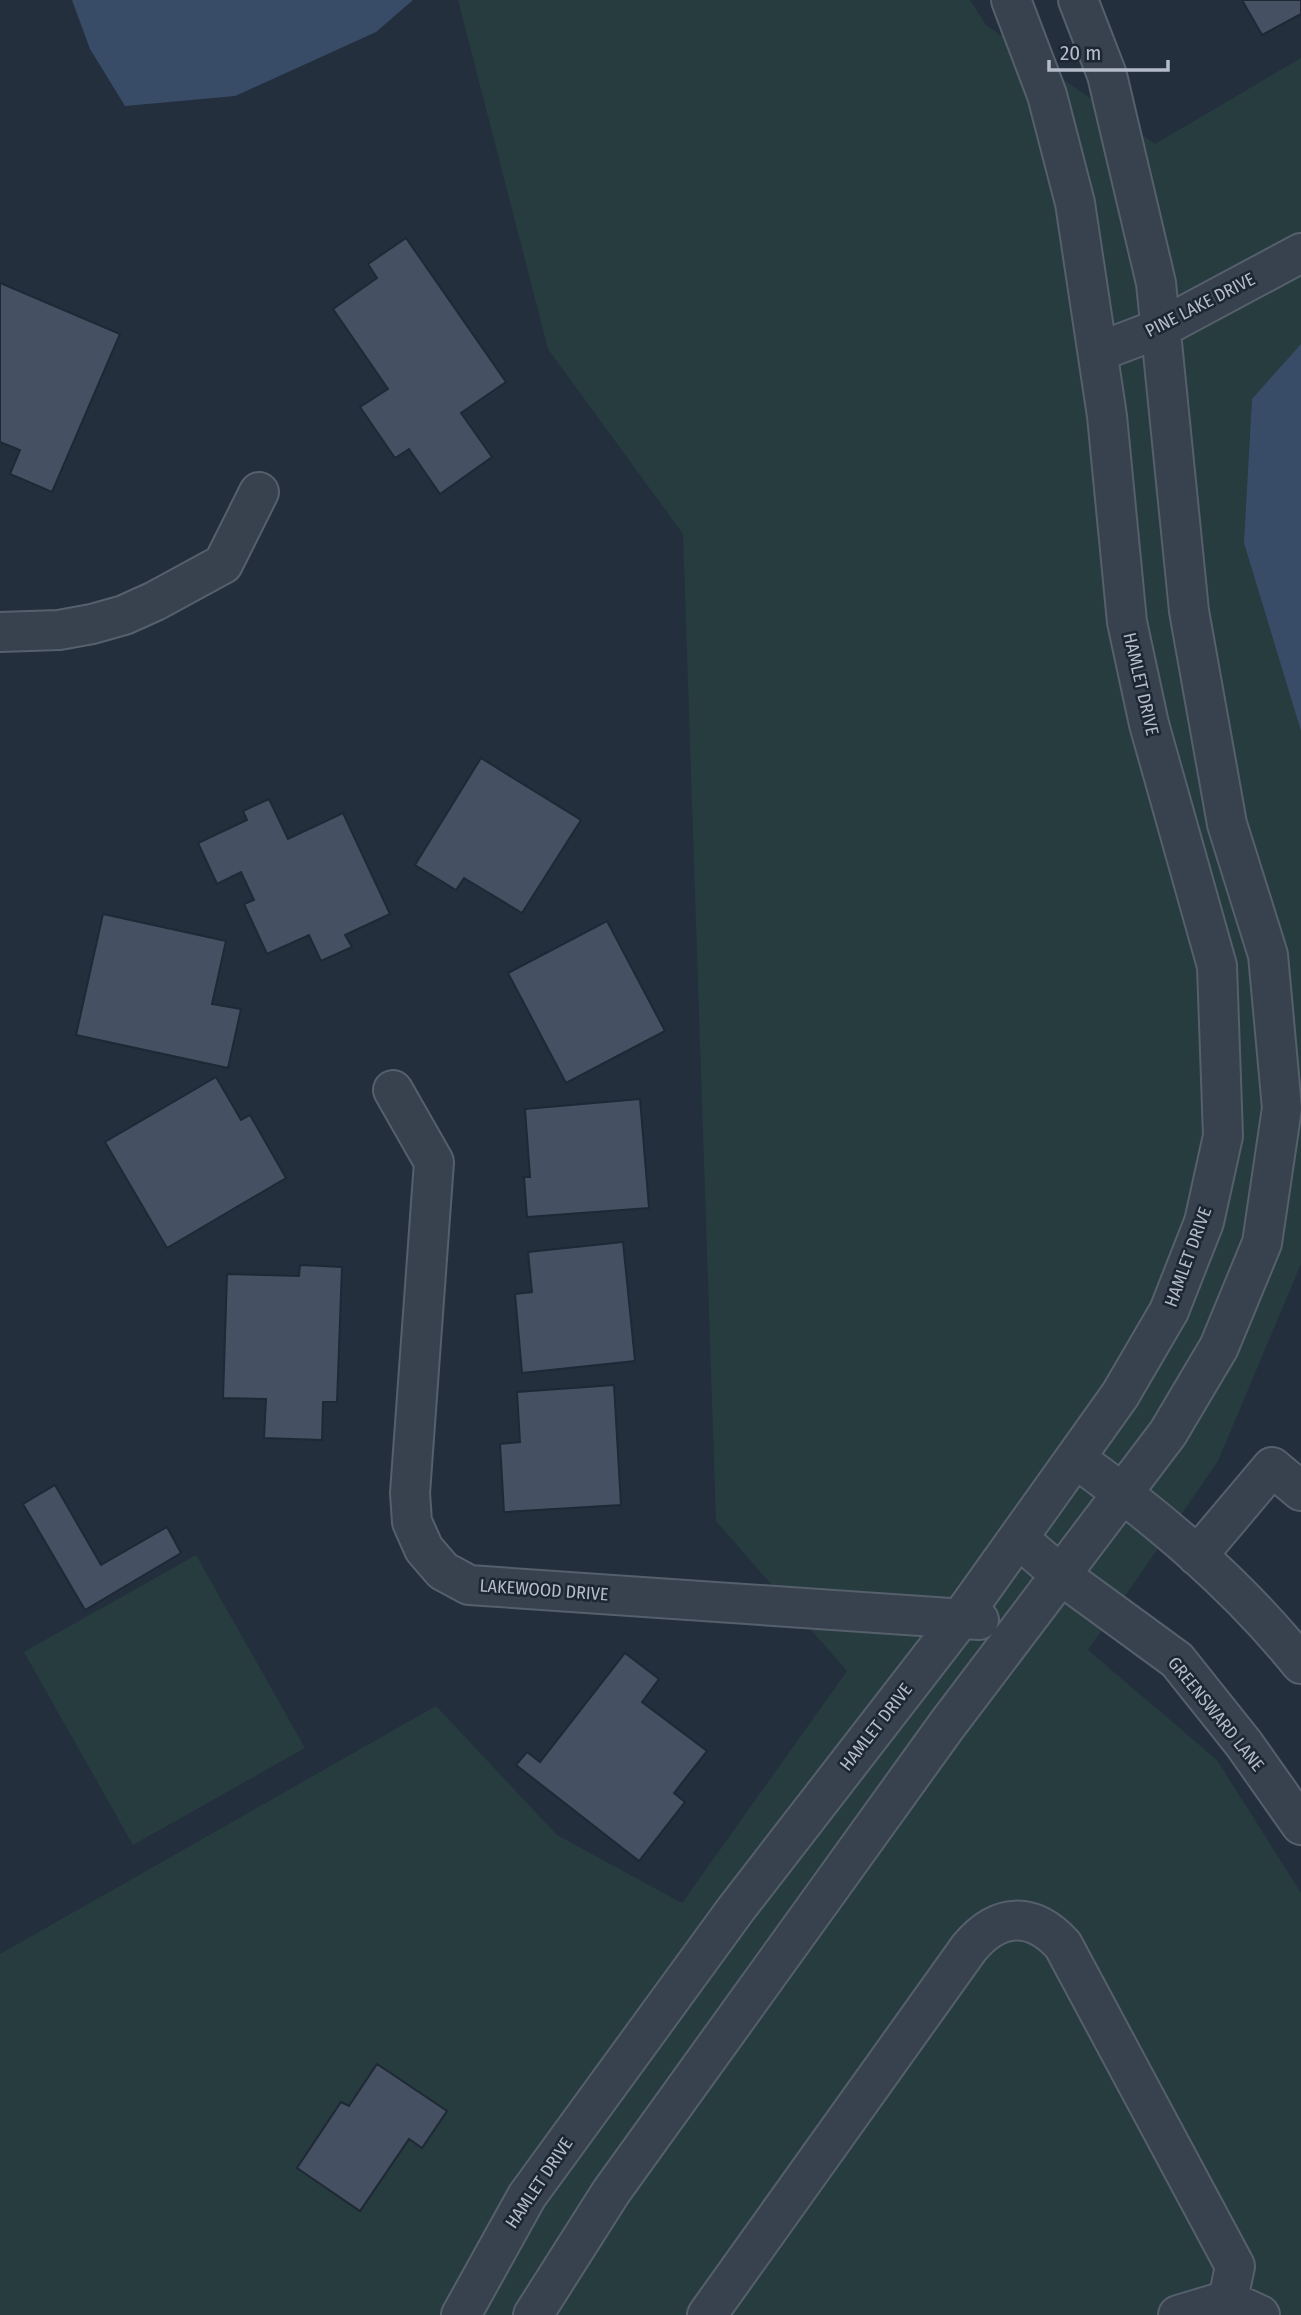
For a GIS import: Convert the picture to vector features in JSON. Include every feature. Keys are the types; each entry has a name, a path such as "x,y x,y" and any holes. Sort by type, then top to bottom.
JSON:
{"street":[{"name":"HAMLET DRIVE","path":"461,2315 527,2196 736,1909 961,1618 1120,1395 1169,1311 1204,1222 1223,1136 1217,966 1149,724 1127,622 1107,416 1075,202 1047,95 1011,0"},
{"path":"533,2315 611,2192 931,1748 1168,1433 1219,1347 1262,1243 1282,1108 1268,955 1227,824 1189,611 1156,283 1107,75 1079,0"},
{"name":"PINE LAKE DRIVE","path":"1098,352 1161,328 1301,253"},
{"path":"0,632 59,630 92,624 124,615 155,601 223,564 259,492"},
{"name":"LAKEWOOD DRIVE","path":"393,1090 434,1162 410,1493 412,1522 425,1549 443,1571 469,1585 961,1618 1023,1625"},
{"path":"1075,1458 1123,1493 1197,1556 1270,1626 1301,1664"},
{"path":"1197,1556 1272,1466 1301,1491"},
{"name":"GREENSWARD LANE","path":"1019,1539 1062,1576 1177,1660 1244,1744 1301,1825"},
{"path":"707,2315 969,1948 981,1933 997,1923 1016,1920 1034,1923 1050,1931 1063,1945 1235,2266 1244,2308 1178,2315"}],"green space":[{"path":"458,0 970,0 986,25 1155,144 1301,58 1301,1264 1218,1461 1088,1650 1217,1760 1301,1893 1301,2315 0,2315 0,1954 436,1706 557,1835 682,1903 847,1671 716,1521 683,534 548,349"},
{"path":"196,1555 305,1748 133,1845 24,1652"}],"water":[{"path":"72,0 413,0 376,32 235,96 125,106 90,49"},
{"path":"1301,344 1301,731 1244,543 1252,399"}],"building":[{"path":"1242,0 1301,0 1301,14 1262,35"},
{"path":"406,238 506,382 461,413 492,457 440,494 409,449 395,458 360,407 388,389 333,309 377,278 368,264"},
{"path":"0,283 120,334 52,492 10,474 20,450 0,442"},
{"path":"481,758 581,820 522,913 464,878 456,890 415,865"},
{"path":"269,799 288,839 343,813 390,914 345,935 352,947 321,961 309,935 267,954 244,904 254,900 241,872 217,884 198,843 247,820 243,811"},
{"path":"103,914 226,941 212,1004 241,1009 228,1068 76,1035"},
{"path":"607,921 665,1031 566,1083 508,973"},
{"path":"216,1077 241,1120 250,1115 286,1178 167,1248 105,1142"},
{"path":"640,1099 649,1208 527,1217 524,1177 530,1177 525,1109"},
{"path":"623,1242 635,1361 522,1373 515,1294 532,1292 528,1252"},
{"path":"300,1265 342,1267 337,1402 323,1402 322,1440 264,1438 266,1399 223,1398 227,1274 299,1276"},
{"path":"614,1385 621,1505 504,1512 500,1444 520,1442 517,1392"},
{"path":"55,1485 101,1565 167,1527 181,1553 85,1610 23,1504"},
{"path":"625,1653 659,1679 642,1702 707,1751 674,1793 685,1802 639,1861 516,1765 527,1752 540,1762"},
{"path":"377,2064 447,2111 422,2148 409,2139 360,2211 297,2168 341,2102 349,2106"}]}
